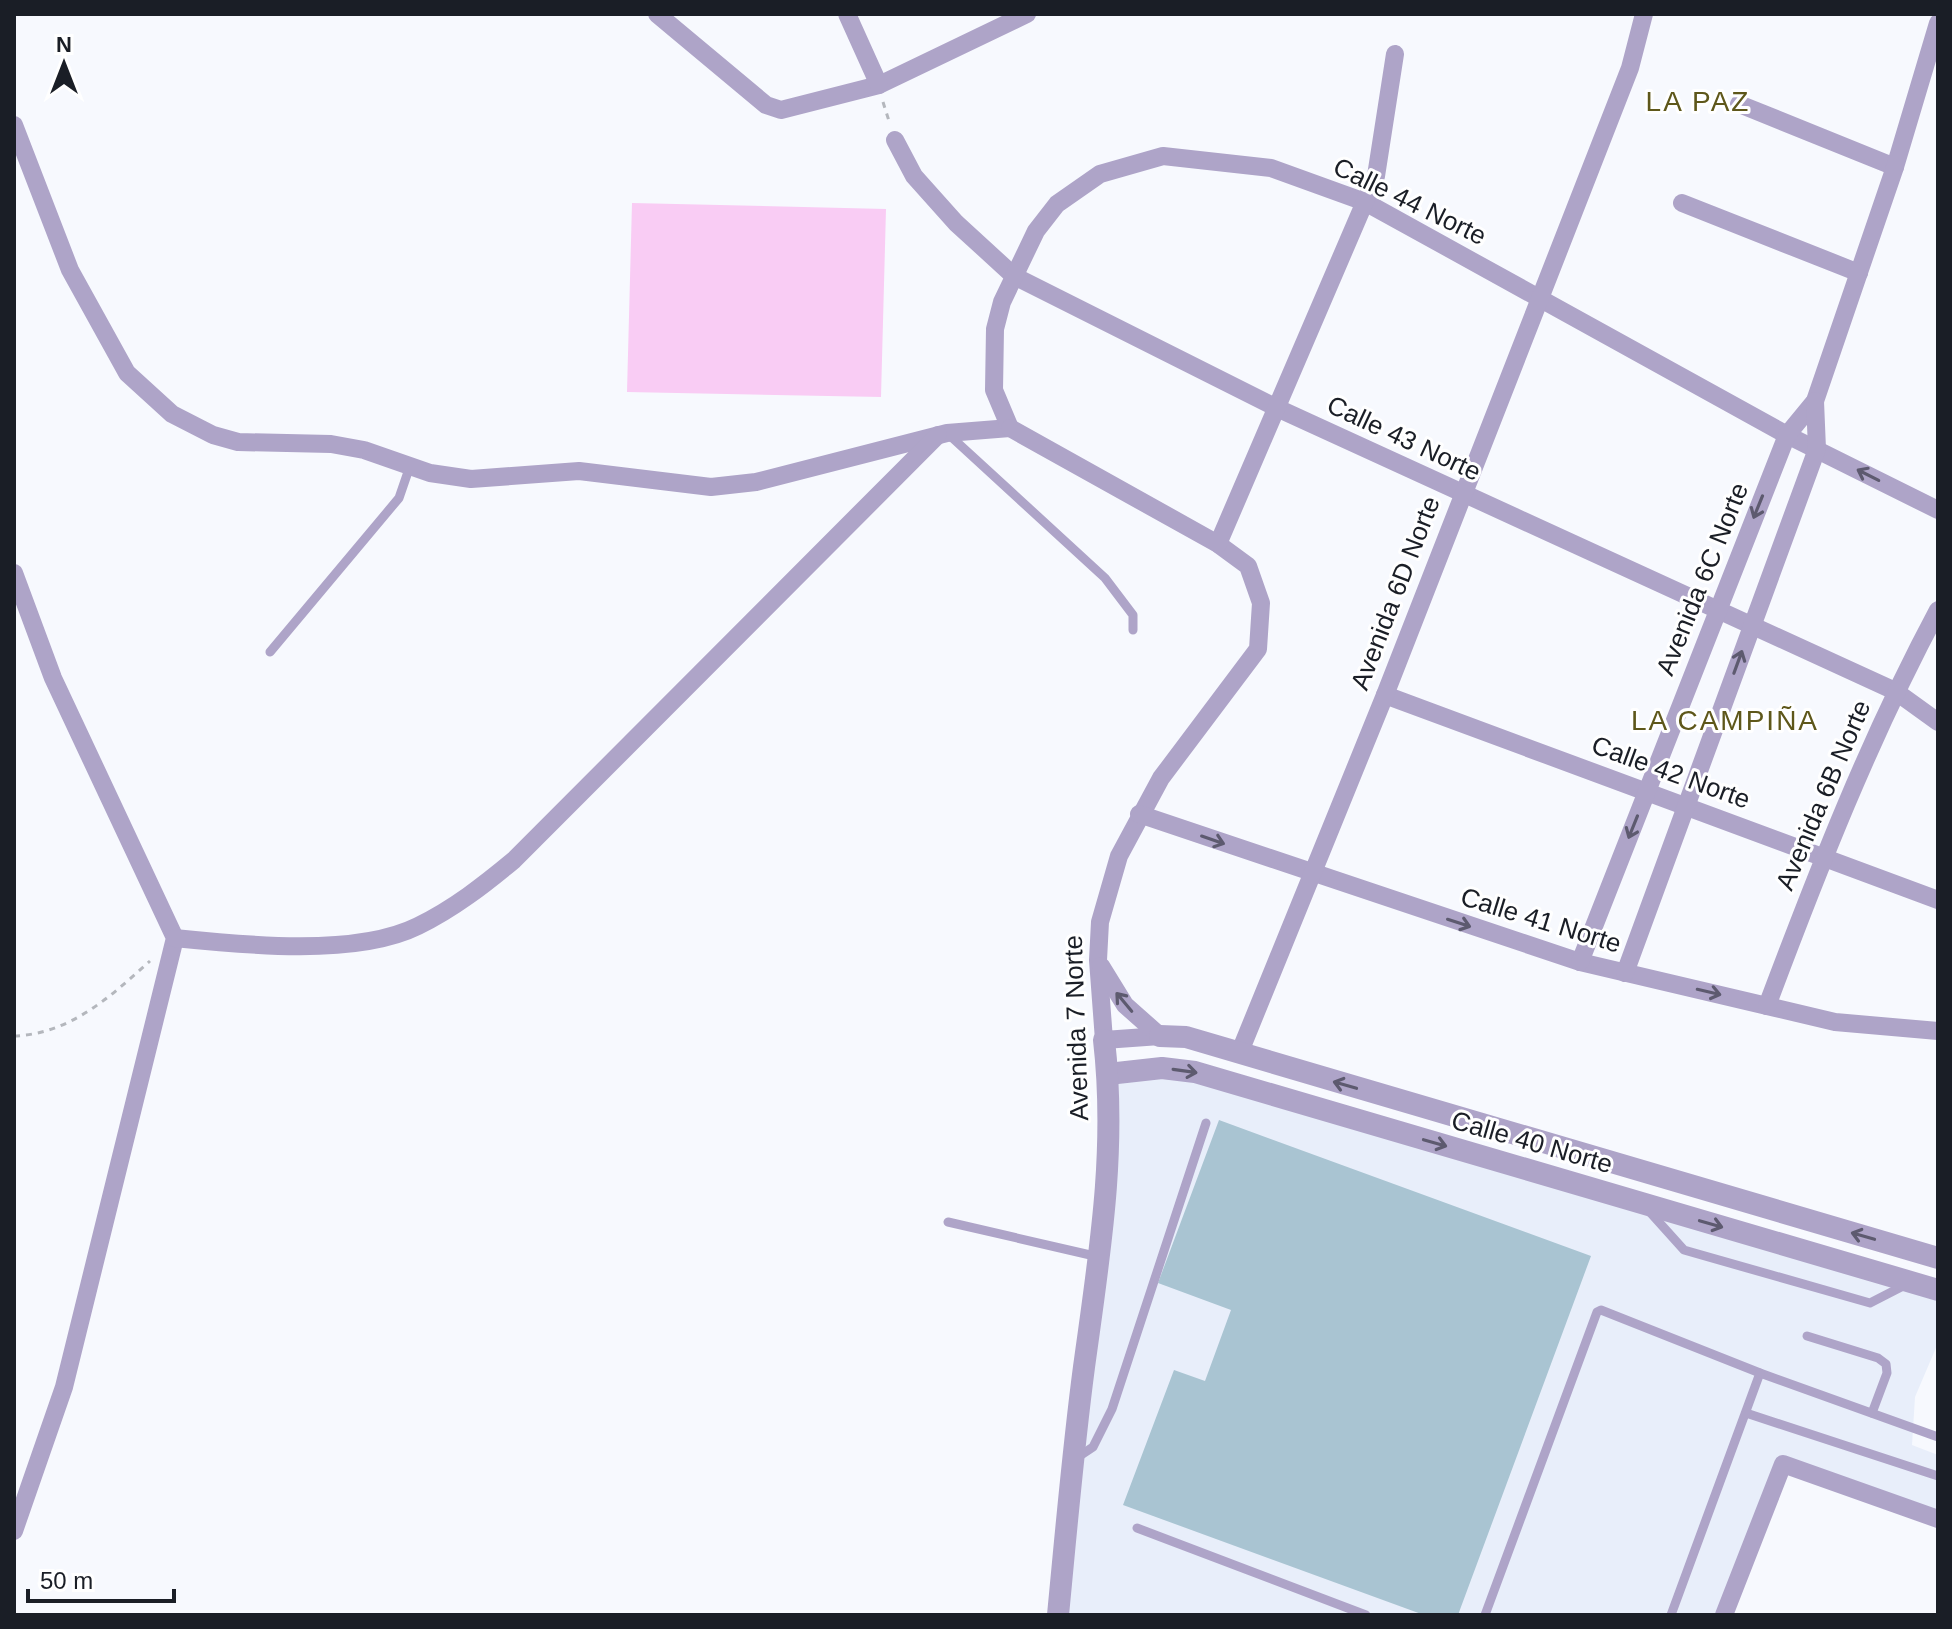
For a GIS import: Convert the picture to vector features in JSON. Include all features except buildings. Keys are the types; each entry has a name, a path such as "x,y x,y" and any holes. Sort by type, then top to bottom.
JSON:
{"street":[{"path":"657,14 766,105 781,110 879,85 1027,14"},
{"path":"847,14 879,85"},
{"name":"Avenida 6D Norte","path":"1239,1054 1385,695 1630,68 1644,14"},
{"name":"Avenida 6C Norte","path":"1580,962 1787,435 1815,401 1895,167 1938,23"},
{"path":"1218,544 1365,202 1381,155 1395,54"},
{"path":"1739,104 1895,167"},
{"path":"14,125 70,270 127,373 172,414 213,435 238,442 331,444 471,479 579,471 711,487 756,482 942,434 1010,428"},
{"name":"Calle 43 Norte","path":"895,140 924,188 956,223 1014,276 1277,408 1895,691 1938,722"},
{"name":"Calle 44 Norte","path":"1010,428 994,390 995,329 1002,302 1036,231 1057,204 1100,174 1163,156 1271,168 1365,202 1539,295 1787,435 1938,510"},
{"path":"1682,203 1859,273"},
{"name":"Avenida 6C Norte","path":"1625,973 1817,449 1815,401"},
{"name":"Avenida 7 Norte","path":"1010,428 1218,544 1248,566 1261,603 1258,649 1161,778 1139,814 1108,891 1100,922 1098,960 1108,1074 1107,1203 1072,1460 1058,1615"},
{"path":"175,938 223,943 344,945 378,940 416,927 474,893 514,860 942,434"},
{"path":"14,573 53,678 175,938 64,1387 14,1531"},
{"name":"Avenida 6B Norte","path":"1767,1006 1823,856 1895,691 1938,610"},
{"name":"Calle 42 Norte","path":"1385,695 1938,900"},
{"name":"Calle 41 Norte","path":"1139,814 1313,875 1580,962 1835,1022 1938,1031"},
{"path":"1098,960 1125,1005 1160,1036"},
{"name":"Calle 40 Norte","path":"1104,1040 1186,1037 1938,1258"},
{"name":"Calle 40 Norte","path":"1108,1074 1162,1068 1195,1072 1938,1290"},
{"path":"1724,1615 1783,1464 1938,1519"}],"lane":[{"path":"942,434 1105,578 1133,615 1133,630"},
{"path":"270,652 392,507 410,466"},
{"path":"1072,1460 1093,1447 1112,1409 1206,1123"},
{"path":"1643,1204 1684,1250 1870,1303 1909,1283"},
{"path":"948,1222 1099,1257"},
{"path":"1488,1614 1597,1312 1606,1310 1760,1373 1938,1437"},
{"path":"1807,1336 1878,1358 1886,1364 1887,1373 1872,1413"},
{"path":"1671,1615 1760,1373"},
{"path":"1746,1413 1938,1476"},
{"path":"1137,1528 1366,1615"}],"path":[{"path":"879,85 895,140"},
{"path":"14,1036 42,1035 100,1006 175,938"}],"shaded area":[{"path":"632,203 886,209 881,397 627,392"},
{"path":"1162,1068 1938,1290 1938,1343 1915,1397 1912,1445 1938,1455 1938,1519 1783,1464 1724,1615 1058,1615 1108,1074"}],"district":[{"name":"LA PAZ","path":"1698,101"},
{"name":"LA CAMPIÑA","path":"1725,720"}]}
